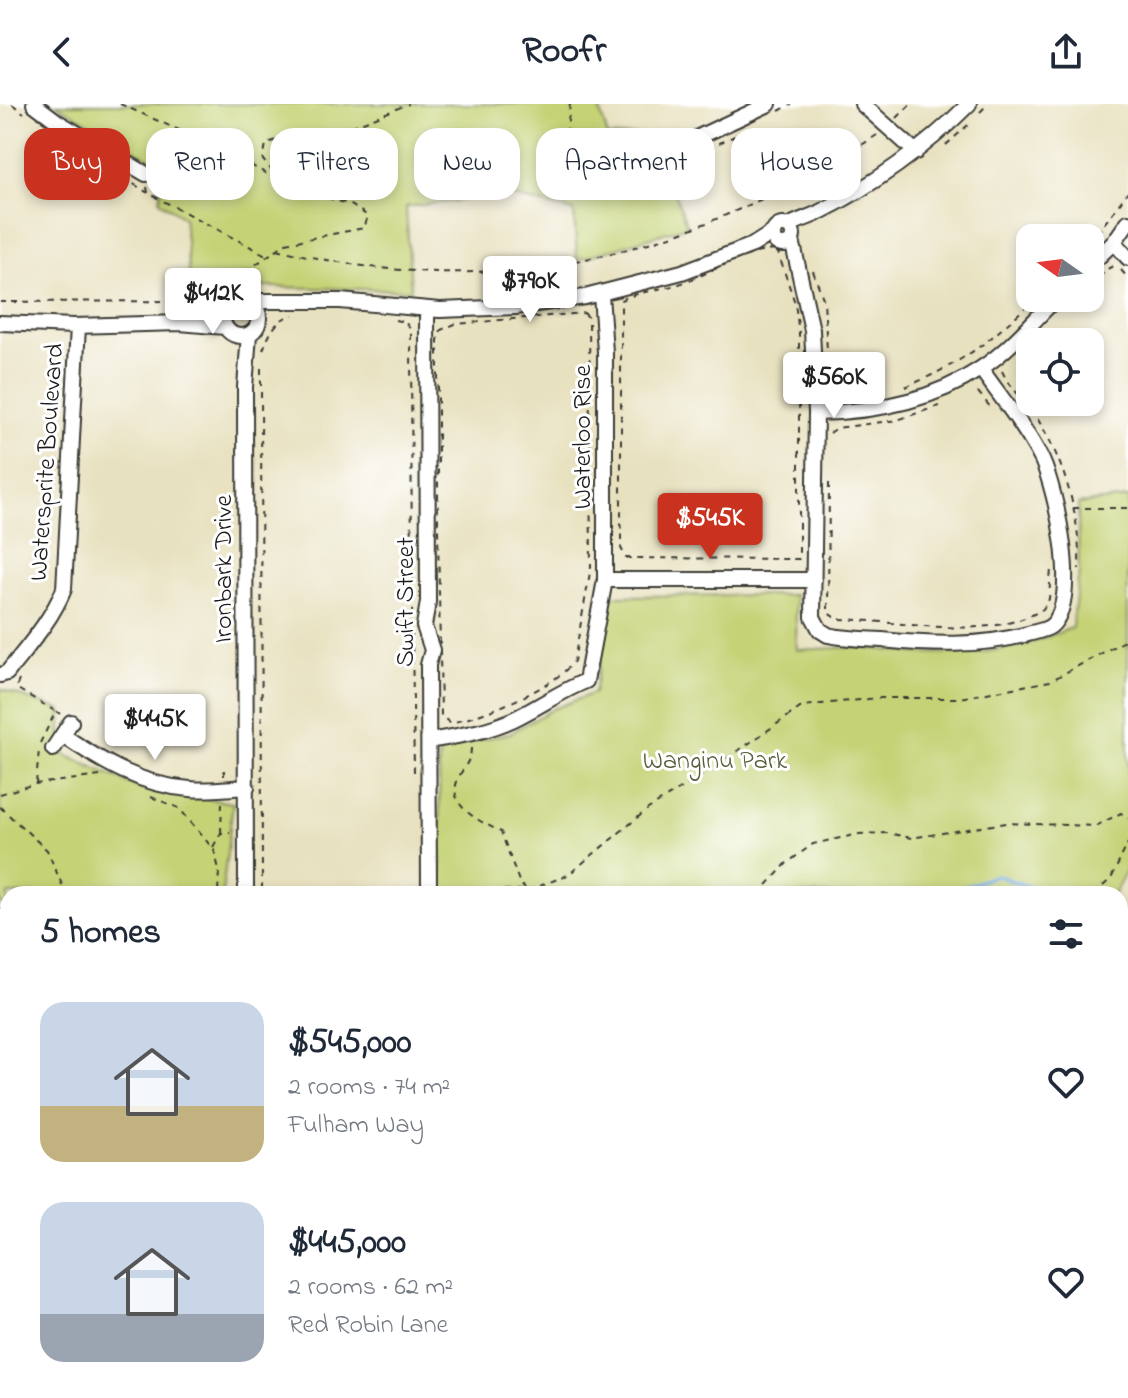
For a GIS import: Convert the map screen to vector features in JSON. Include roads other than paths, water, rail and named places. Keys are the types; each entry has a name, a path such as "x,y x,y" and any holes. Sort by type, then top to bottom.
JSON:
{"street":[{"path":"34,104 146,174"},
{"path":"715,129 769,104"},
{"path":"862,104 916,152"},
{"path":"180,323 228,330 239,336 273,310 340,301 427,309 515,307 601,294 682,272 753,245 783,239 814,215 916,152 969,104"},
{"path":"1104,252 1128,222"},
{"path":"783,239 798,267 812,330 816,413 813,617 820,630 828,635 934,645 969,645 1003,640 1051,627 1058,617 1065,574 1058,509 1043,462 981,369"},
{"path":"1114,242 1128,258"},
{"name":"Waterloo Rise","path":"429,741 471,733 515,718 586,681 605,580 605,352 601,294"},
{"path":"0,323 78,326 180,323 212,317 237,300 294,307"},
{"path":"248,301 258,312 253,328"},
{"path":"227,306 223,316 228,330"},
{"name":"Swift Street","path":"427,309 428,602 424,626 432,650 428,665 429,886"},
{"path":"816,413 851,413 894,406 940,391 981,369 1050,312"},
{"name":"Watersprite Boulevard","path":"0,675 7,673 56,609 64,589 78,326"},
{"name":"Ironbark Drive","path":"245,387 253,328"},
{"name":"Ironbark Drive","path":"228,330 241,357 245,387 246,886"},
{"path":"605,580 814,580"},
{"path":"53,749 71,722"},
{"path":"64,736 124,772 157,783 190,789 247,787"}],"waterway":[{"path":"967,886 996,875 1026,886"}],"park label":[{"name":"Wanginu Park","path":"715,759"}]}
